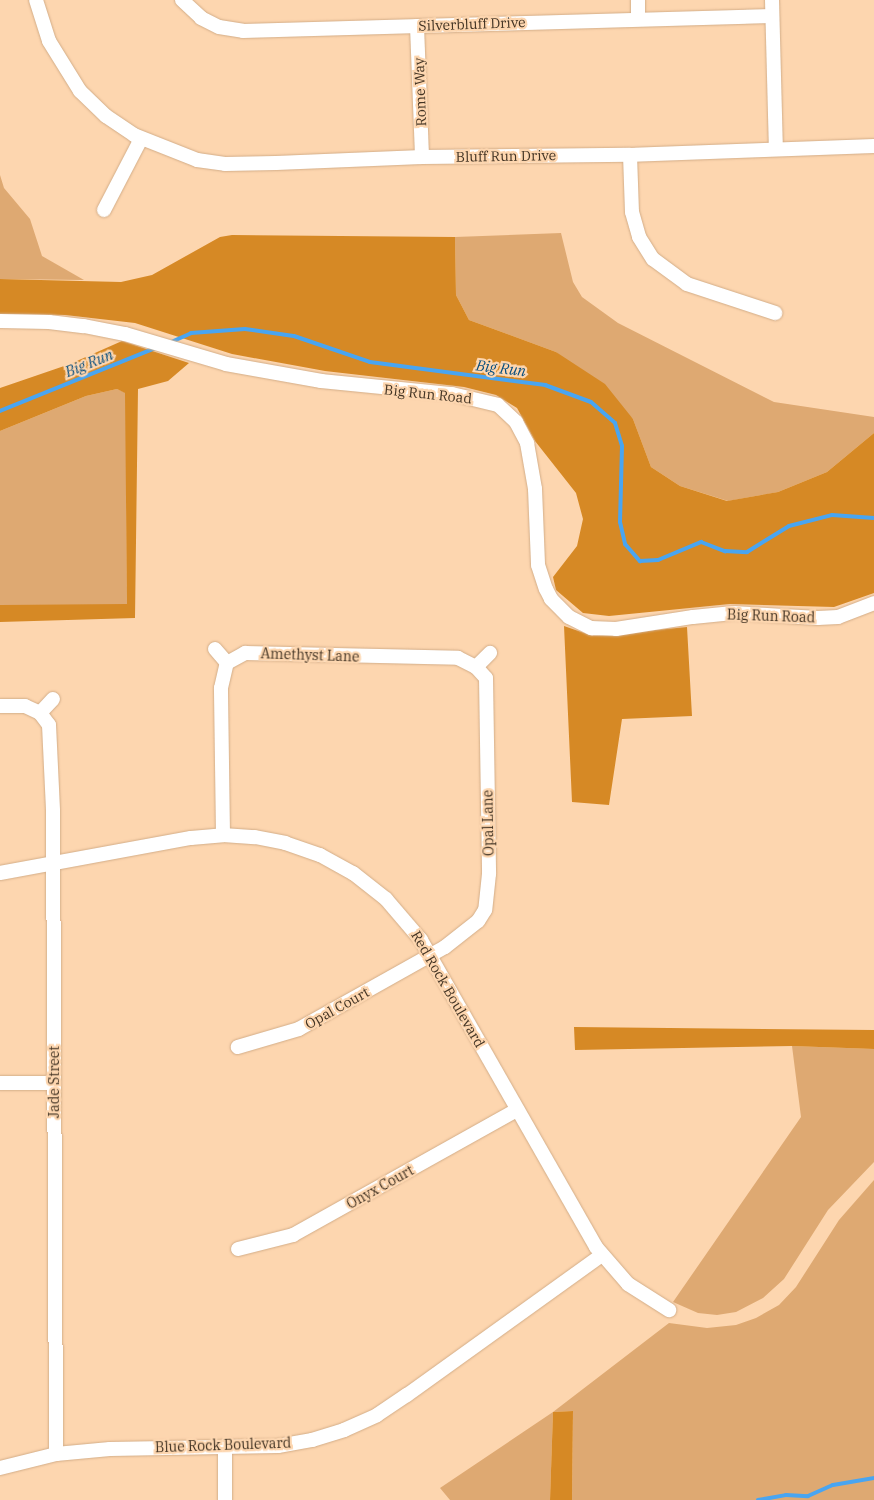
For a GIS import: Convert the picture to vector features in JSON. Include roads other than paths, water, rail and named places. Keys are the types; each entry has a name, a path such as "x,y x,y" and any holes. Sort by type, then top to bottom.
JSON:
{"street":[{"name":"Bluff Run Drive","path":"36,0 49,41 80,91 106,116 141,139 197,160 225,164 422,157 630,155 776,148 874,146"},
{"name":"Silverbluff Drive","path":"182,0 201,18 219,27 242,31 772,16"},
{"path":"638,0 638,19"},
{"path":"772,0 776,148"},
{"name":"Rome Way","path":"417,26 422,157"},
{"path":"104,210 141,139"},
{"path":"630,155 632,212 639,237 653,259 688,284 775,313"},
{"name":"Big Run Road","path":"0,321 49,322 84,326 125,334 226,364 321,382 452,394 498,405 516,422 527,443 535,489 538,565 542,578 551,599 559,608 569,617 585,626 616,629 693,617 733,614 838,617 874,603"},
{"path":"215,649 227,663 220,688 223,835"},
{"name":"Amethyst Lane","path":"227,663 245,653 458,658 476,666"},
{"path":"476,666 490,653"},
{"name":"Opal Lane","path":"430,956 478,921 485,910 487,898 486,678 476,666"},
{"path":"0,706 25,706 40,713 53,699"},
{"name":"Jade Street","path":"40,713 50,725 53,863 56,1454"},
{"name":"Red Rock Boulevard","path":"0,872 191,838 223,835 255,837 285,843 320,855 353,873 386,899 414,930 585,1231 602,1255 628,1284 669,1310"},
{"name":"Opal Court","path":"238,1047 299,1029 430,956"},
{"path":"0,1083 54,1083"},
{"name":"Onyx Court","path":"238,1249 293,1235 517,1110"},
{"name":"Blue Rock Boulevard","path":"0,1468 56,1454 110,1449 278,1446 312,1440 344,1430 376,1415 602,1255"},
{"path":"225,1446 225,1500"}],"waterway":[{"name":"Big Run","path":"169,343 191,333 245,329 294,336 370,362 545,385 591,402 615,423 622,446 620,522 625,544 640,561 658,560 701,542 725,551 747,552 789,526 832,515 874,518"},
{"name":"Big Run","path":"0,411 158,347"},
{"path":"758,1500 786,1495 808,1496 833,1485 874,1478"}]}
